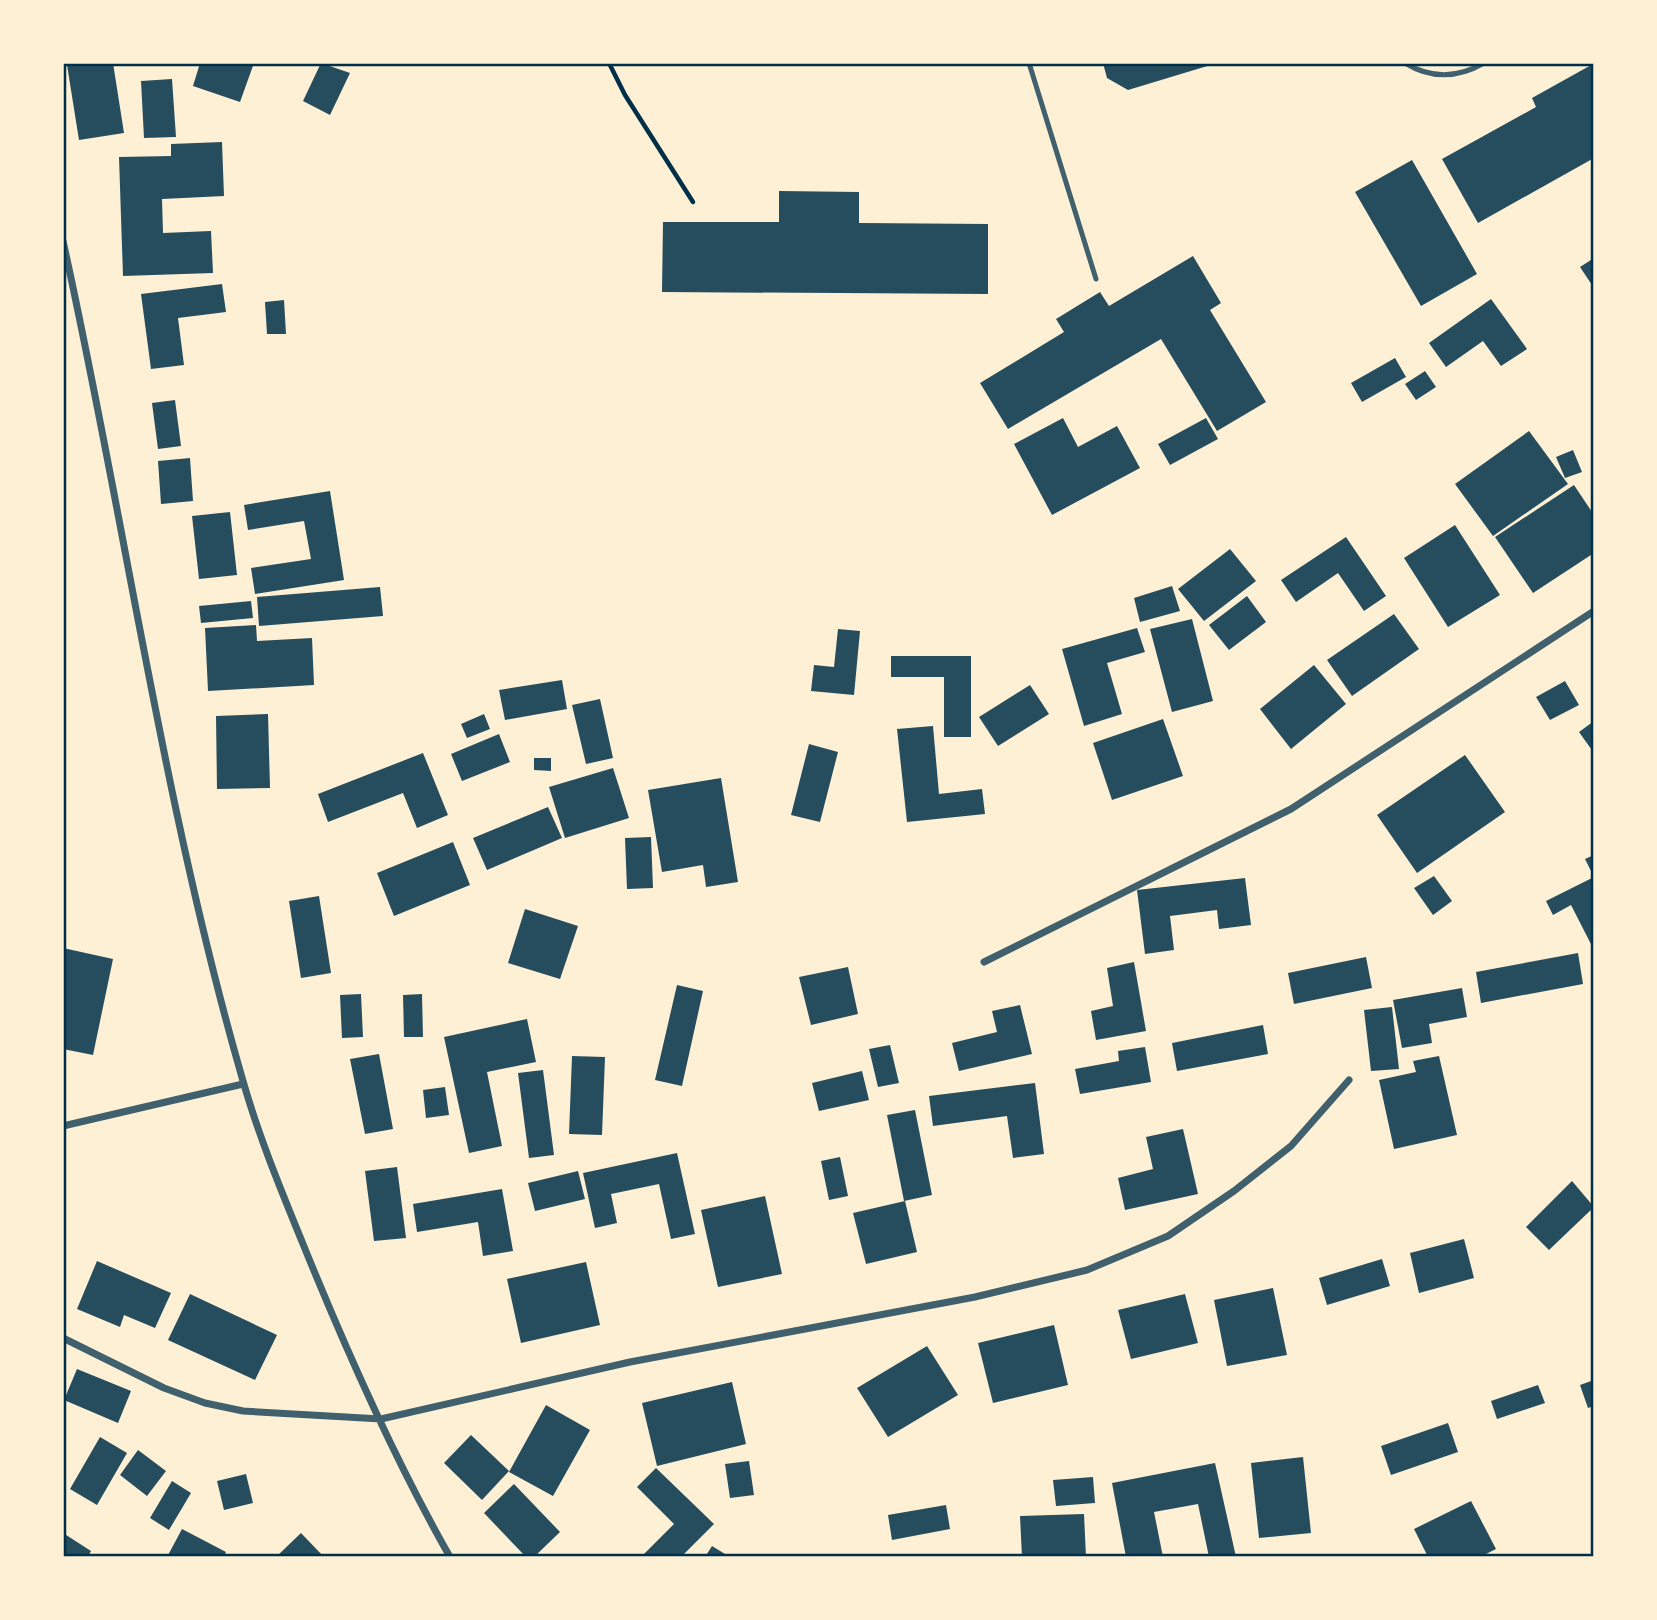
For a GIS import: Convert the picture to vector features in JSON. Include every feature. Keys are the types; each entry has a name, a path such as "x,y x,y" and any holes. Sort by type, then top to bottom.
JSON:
{"street":[{"path":"63,241 104,429 161,748 190,883 243,1084 275,1177 336,1330 411,1485 450,1557"},
{"path":"984,962 1291,809 1594,611"},
{"path":"63,1338 164,1388 205,1403 284,1415 381,1419 630,1362 975,1297 1087,1270 1168,1236 1234,1191 1291,1146 1349,1080"},
{"path":"63,1126 243,1084"}],"lane":[{"path":"1029,63 1096,279"},
{"path":"1405,63 1435,75 1465,74 1483,63"}],"path":[{"path":"610,63 625,95 693,202"}],"building":[{"path":"113,63 124,133 79,140 67,65"},
{"path":"200,63 254,63 240,102 193,86"},
{"path":"321,63 350,73 330,115 303,101"},
{"path":"1103,63 1214,64 1128,90 1107,78"},
{"path":"1593,64 1594,158 1478,223 1442,159 1536,107 1532,98"},
{"path":"172,79 176,137 144,138 141,81"},
{"path":"222,142 224,196 162,199 163,233 211,231 213,273 123,276 119,157 171,156 171,144"},
{"path":"1412,160 1477,274 1421,306 1355,192"},
{"path":"779,191 859,192 859,223 988,224 988,294 662,292 663,222 779,222"},
{"path":"1193,256 1221,303 1210,310 1266,402 1217,431 1161,339 1008,429 980,383 1064,332 1056,319 1100,292 1109,306"},
{"path":"1594,258 1594,288 1580,267"},
{"path":"222,284 226,312 178,318 184,365 151,369 141,294"},
{"path":"1491,299 1527,349 1501,366 1483,341 1446,367 1429,343"},
{"path":"284,300 286,334 267,334 265,302"},
{"path":"1395,358 1406,377 1362,402 1351,383"},
{"path":"1425,371 1436,387 1416,400 1405,384"},
{"path":"175,400 181,446 158,449 152,403"},
{"path":"1063,418 1078,447 1117,426 1140,468 1052,515 1014,444"},
{"path":"1206,418 1218,439 1170,465 1158,444"},
{"path":"1529,431 1568,484 1493,536 1455,484"},
{"path":"1573,450 1582,472 1565,478 1556,457"},
{"path":"190,458 193,501 161,504 158,461"},
{"path":"1574,485 1594,515 1594,553 1533,593 1495,537"},
{"path":"330,491 344,580 255,594 251,568 311,559 304,521 248,530 244,505"},
{"path":"230,512 237,575 199,579 192,516"},
{"path":"1455,525 1500,595 1448,627 1404,558"},
{"path":"1346,537 1386,596 1364,611 1338,573 1296,602 1281,580"},
{"path":"1230,549 1256,581 1204,621 1178,589"},
{"path":"1172,586 1180,611 1140,622 1134,598"},
{"path":"380,587 383,616 259,626 257,597"},
{"path":"1247,596 1266,622 1229,650 1209,625"},
{"path":"251,601 253,618 201,623 199,606"},
{"path":"1394,614 1419,649 1352,696 1327,660"},
{"path":"1192,619 1213,701 1172,712 1150,629"},
{"path":"256,625 257,641 312,638 314,685 208,691 205,628"},
{"path":"1137,628 1145,652 1107,663 1122,714 1084,726 1062,649"},
{"path":"838,629 860,631 854,695 811,691 814,665 834,667"},
{"path":"891,656 971,656 971,737 944,737 944,677 891,677"},
{"path":"1314,665 1346,704 1291,749 1260,709"},
{"path":"562,680 567,709 505,720 499,690"},
{"path":"1565,681 1579,705 1550,720 1536,697"},
{"path":"1030,685 1049,714 998,746 979,717"},
{"path":"600,699 613,758 586,764 572,705"},
{"path":"268,714 270,788 217,789 216,716"},
{"path":"484,714 490,729 467,738 461,724"},
{"path":"1163,719 1183,776 1112,800 1093,743"},
{"path":"1594,721 1594,753 1579,732"},
{"path":"933,726 939,794 982,789 985,814 907,822 897,729"},
{"path":"499,734 510,762 462,781 451,754"},
{"path":"809,744 838,752 820,822 791,815"},
{"path":"423,753 448,815 417,828 403,793 328,822 318,794"},
{"path":"1465,755 1505,812 1417,873 1377,815"},
{"path":"534,758 551,758 551,771 534,770"},
{"path":"613,768 629,818 565,838 549,787"},
{"path":"721,778 738,882 706,887 703,865 662,872 648,790"},
{"path":"548,807 562,838 487,870 473,838"},
{"path":"651,837 653,888 627,889 625,838"},
{"path":"453,842 470,885 394,916 377,873"},
{"path":"1594,855 1594,877 1585,859"},
{"path":"1434,876 1452,901 1433,915 1414,888"},
{"path":"1594,877 1594,950 1571,905 1553,915 1546,901"},
{"path":"1245,878 1251,925 1219,929 1217,910 1170,916 1174,950 1145,954 1137,890"},
{"path":"319,896 331,973 301,978 289,901"},
{"path":"525,909 578,926 560,979 508,963"},
{"path":"63,948 113,959 93,1055 63,1049"},
{"path":"1578,953 1583,984 1481,1003 1476,972"},
{"path":"1366,957 1372,988 1294,1004 1288,973"},
{"path":"1134,962 1146,1031 1096,1040 1091,1011 1113,1006 1107,968"},
{"path":"848,967 858,1014 811,1025 799,977"},
{"path":"677,985 703,991 682,1086 655,1080"},
{"path":"1462,988 1467,1017 1429,1024 1432,1043 1402,1048 1393,1000"},
{"path":"361,994 363,1037 342,1038 340,995"},
{"path":"422,994 423,1037 404,1037 403,995"},
{"path":"1020,1005 1032,1054 959,1071 952,1043 997,1032 992,1011"},
{"path":"1392,1007 1399,1069 1371,1071 1364,1010"},
{"path":"527,1019 536,1062 487,1072 502,1146 469,1153 444,1037"},
{"path":"1263,1025 1268,1054 1177,1071 1172,1043"},
{"path":"890,1045 899,1083 878,1087 869,1049"},
{"path":"1145,1047 1151,1082 1080,1094 1075,1069 1119,1061 1118,1051"},
{"path":"379,1054 393,1129 365,1134 350,1059"},
{"path":"572,1056 605,1057 602,1135 569,1134"},
{"path":"1439,1056 1457,1135 1394,1149 1379,1080 1416,1072 1413,1061"},
{"path":"543,1070 554,1155 529,1158 518,1073"},
{"path":"862,1071 869,1100 819,1111 812,1083"},
{"path":"1035,1083 1044,1154 1013,1158 1007,1116 933,1126 929,1096"},
{"path":"445,1087 449,1115 426,1118 423,1090"},
{"path":"915,1110 932,1195 904,1201 887,1115"},
{"path":"1183,1129 1198,1194 1125,1210 1118,1178 1153,1169 1146,1137"},
{"path":"677,1153 695,1234 671,1239 659,1184 611,1194 617,1223 595,1228 583,1173"},
{"path":"840,1157 848,1196 829,1200 821,1161"},
{"path":"397,1167 406,1238 374,1241 365,1171"},
{"path":"578,1171 585,1199 535,1211 528,1183"},
{"path":"1572,1181 1594,1207 1549,1250 1526,1227"},
{"path":"502,1189 513,1251 483,1256 478,1222 417,1232 413,1204"},
{"path":"765,1196 782,1274 718,1287 701,1210"},
{"path":"905,1201 917,1252 866,1264 853,1213"},
{"path":"1464,1239 1474,1278 1419,1293 1410,1253"},
{"path":"1382,1259 1390,1286 1327,1305 1319,1278"},
{"path":"97,1261 171,1293 155,1328 124,1315 120,1327 77,1309"},
{"path":"586,1262 600,1325 521,1343 507,1279"},
{"path":"1273,1288 1287,1355 1227,1366 1214,1300"},
{"path":"190,1294 277,1335 255,1380 168,1340"},
{"path":"1185,1294 1198,1343 1131,1359 1118,1310"},
{"path":"1054,1325 1068,1385 993,1403 978,1343"},
{"path":"927,1346 958,1395 888,1437 857,1388"},
{"path":"77,1369 131,1391 118,1423 64,1400"},
{"path":"1594,1380 1594,1406 1588,1408 1580,1385"},
{"path":"732,1382 746,1444 657,1466 642,1403"},
{"path":"1538,1385 1545,1403 1497,1419 1491,1401"},
{"path":"546,1405 590,1430 553,1496 509,1472"},
{"path":"1448,1423 1458,1452 1391,1475 1381,1446"},
{"path":"471,1435 509,1471 482,1500 444,1463"},
{"path":"100,1437 127,1453 97,1505 70,1489"},
{"path":"138,1450 166,1471 147,1496 120,1475"},
{"path":"1303,1457 1311,1533 1259,1538 1251,1463"},
{"path":"749,1461 754,1495 730,1498 725,1464"},
{"path":"1215,1463 1236,1557 1209,1557 1198,1504 1154,1512 1163,1557 1126,1557 1112,1483"},
{"path":"656,1468 714,1524 681,1557 641,1557 674,1524 637,1487"},
{"path":"246,1474 253,1503 224,1510 217,1481"},
{"path":"1093,1477 1095,1503 1056,1506 1053,1480"},
{"path":"172,1481 191,1493 169,1530 150,1518"},
{"path":"514,1484 560,1532 534,1557 526,1557 484,1513"},
{"path":"1471,1501 1496,1549 1480,1557 1428,1557 1414,1529"},
{"path":"946,1505 950,1529 892,1540 888,1515"},
{"path":"1084,1514 1086,1557 1022,1557 1020,1516"},
{"path":"182,1529 226,1552 224,1557 167,1557"},
{"path":"63,1533 91,1551 88,1557 63,1557"},
{"path":"301,1533 324,1557 276,1557"},
{"path":"712,1546 730,1557 705,1557"}]}
